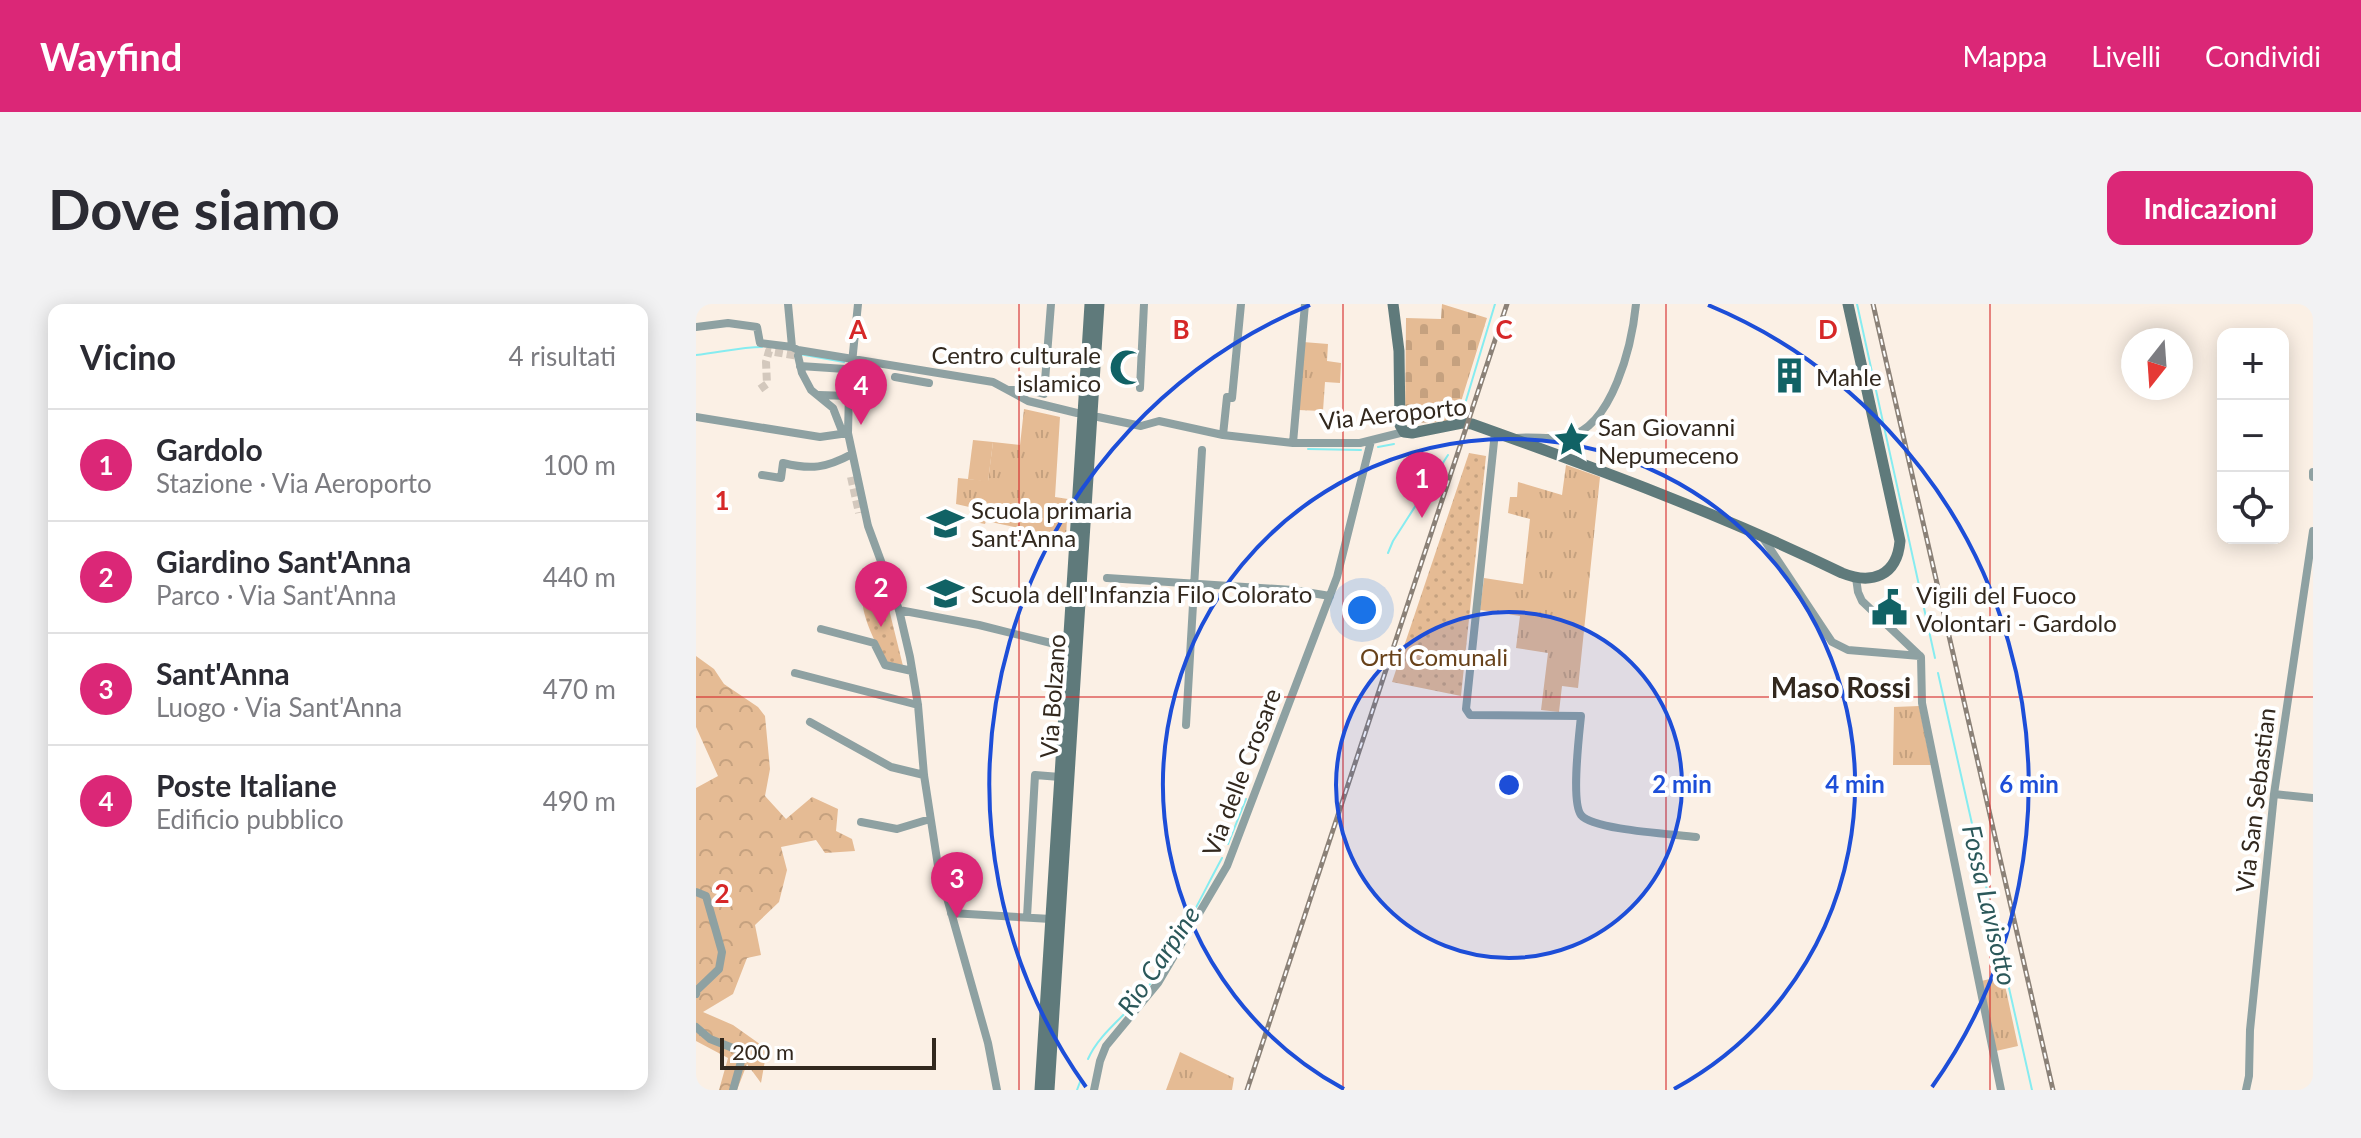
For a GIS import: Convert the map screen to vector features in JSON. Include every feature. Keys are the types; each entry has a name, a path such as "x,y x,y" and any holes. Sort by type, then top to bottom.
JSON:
{"main road":[{"name":"Via Bolzano","path":"1040,1090 1090,304"},
{"name":"Via Bolzano","path":"1049,1090 1064,851 1071,833 1075,782 1080,775 1074,769 1077,717 1074,709 1099,304"},
{"path":"1393,304 1399,351 1400,425 1404,432"},
{"path":"1848,304 1900,541 1898,556 1890,569 1876,577 1856,578"},
{"name":"Via Aeroporto","path":"1404,432 1468,422 1761,534 1856,578"},
{"path":"1034,1054 1039,1010 1046,997"}],"street":[{"path":"788,304 792,347"},
{"path":"845,432 858,304"},
{"path":"1008,390 1044,394 1051,304"},
{"path":"1140,388 1144,304"},
{"path":"1223,435 1227,397 1232,398 1241,304"},
{"name":"Via Aeroporto","path":"1293,443 1305,304"},
{"path":"1512,438 1568,437 1590,426 1618,382 1636,304"},
{"path":"696,327 728,323 757,327 760,343 854,358 886,368 993,382 1028,401 1077,413"},
{"path":"845,369 799,361 811,390 833,408 845,432 868,526 899,610 918,705 924,775 938,866 988,1043 997,1090"},
{"path":"895,377 929,383"},
{"path":"819,395 849,396"},
{"path":"696,417 820,437 845,432"},
{"name":"Via Aeroporto","path":"1098,417 1141,426 1159,421 1223,435 1293,443 1371,441 1404,432"},
{"name":"Via Aeroporto","path":"1495,432 1466,709 1470,715 1581,716 1575,799 1580,814 1591,823 1601,825 1696,837"},
{"name":"Via delle Crosare","path":"1094,1090 1106,1046 1158,983 1227,866 1330,596 1345,551 1371,441"},
{"path":"1186,725 1202,450"},
{"path":"762,475 781,478 783,463 808,469 852,454"},
{"name":"Via San Sebastian","path":"2246,1090 2274,794 2313,531"},
{"path":"1761,534 1832,642 1848,650 1921,657"},
{"path":"1107,578 1293,590 1330,596"},
{"path":"1856,578 1862,601 1921,657 1922,703 2001,1090"},
{"path":"899,610 1055,644"},
{"path":"821,629 874,643 885,665 912,671"},
{"path":"795,673 918,705"},
{"path":"810,722 891,767 924,775"},
{"name":"Via Bolzano","path":"1027,917 1035,775 1060,777"},
{"path":"2274,794 2313,798"},
{"path":"861,822 897,829 930,819"},
{"path":"696,892 706,896 722,952 719,969 696,994"},
{"path":"951,913 1051,919"},
{"path":"696,1027 710,1039 738,1050 742,1058 733,1090"},
{"name":"Via San Sebastian","path":"2249,1076 2255,1090"}],"green space":[{"path":"1442,304 1487,318 1460,405 1449,405 1448,422 1405,423 1406,318 1441,319"},
{"path":"1303,342 1328,344 1327,361 1341,363 1340,383 1325,382 1323,411 1298,410"},
{"path":"1024,409 1060,417 1055,497 1068,499 1066,538 986,521 985,524 975,522 978,509 956,504 958,478 988,481 993,442 1020,445"},
{"path":"973,440 993,442 988,482 968,479"},
{"name":"Orti Comunali","path":"1469,453 1486,456 1461,696 1392,682"},
{"path":"1566,465 1600,477 1578,688 1562,686 1559,712 1541,710 1548,653 1516,648 1520,616 1480,610 1484,578 1523,584 1530,519 1508,513 1510,497 1517,497 1518,482 1562,495"},
{"path":"883,585 903,666 886,663 865,616 863,587"},
{"path":"696,656 714,669 724,684 758,707 765,716 770,769 765,796 786,819 812,797 838,809 836,831 852,839 855,851 825,853 816,840 781,847 787,870 779,902 755,925 761,955 747,958 733,994 703,1012 733,1025 767,1049 761,1083 747,1064 737,1090 719,1090 728,1058 696,1041 696,788 718,776 696,727"},
{"path":"1919,706 1931,765 1893,765 1894,707"},
{"path":"2003,976 2018,1046 1996,1051 1981,981"},
{"path":"1180,1052 1234,1078 1232,1090 1166,1090"}],"waterway":[{"path":"1466,411 1465,404 1495,304"},
{"name":"Fossa Lavisotto","path":"1857,304 1935,658"},
{"path":"696,355 762,347"},
{"path":"799,354 844,362"},
{"name":"Rio Carpine","path":"1378,447 1394,444"},
{"path":"1308,449 1361,450"},
{"path":"1388,553 1448,455"},
{"name":"Fossa Lavisotto","path":"1938,673 2032,1090"},
{"name":"Rio Carpine","path":"1228,844 1246,799"},
{"name":"Rio Carpine","path":"1088,1059 1098,1042 1140,997 1164,964 1222,858"},
{"name":"Rio Carpine","path":"1077,1090 1080,1082"}],"tunnel":[{"path":"760,389 767,384 769,351 798,356"},
{"path":"851,477 859,513"}],"railway":[{"path":"1247,1090 1507,304"},
{"path":"1873,304 2053,1090"}],"place":[{"name":"Centro culturale islamico","path":"1127,368"},
{"name":"Mahle","path":"1790,376"},
{"name":"Poste Italiane","path":"861,425"},
{"name":"San Giovanni Nepumeceno","path":"1572,440"},
{"name":"Gardolo","path":"1422,518"},
{"name":"Scuola primaria Sant'Anna","path":"945,523"},
{"name":"Scuola dell'Infanzia Filo Colorato","path":"945,593"},
{"name":"Vigili del Fuoco Volontari - Gardolo","path":"1890,608"},
{"name":"Giardino Sant'Anna","path":"881,627"},
{"name":"Sant'Anna","path":"957,918"}],"district":[{"name":"Maso Rossi","path":"1841,687"}]}
